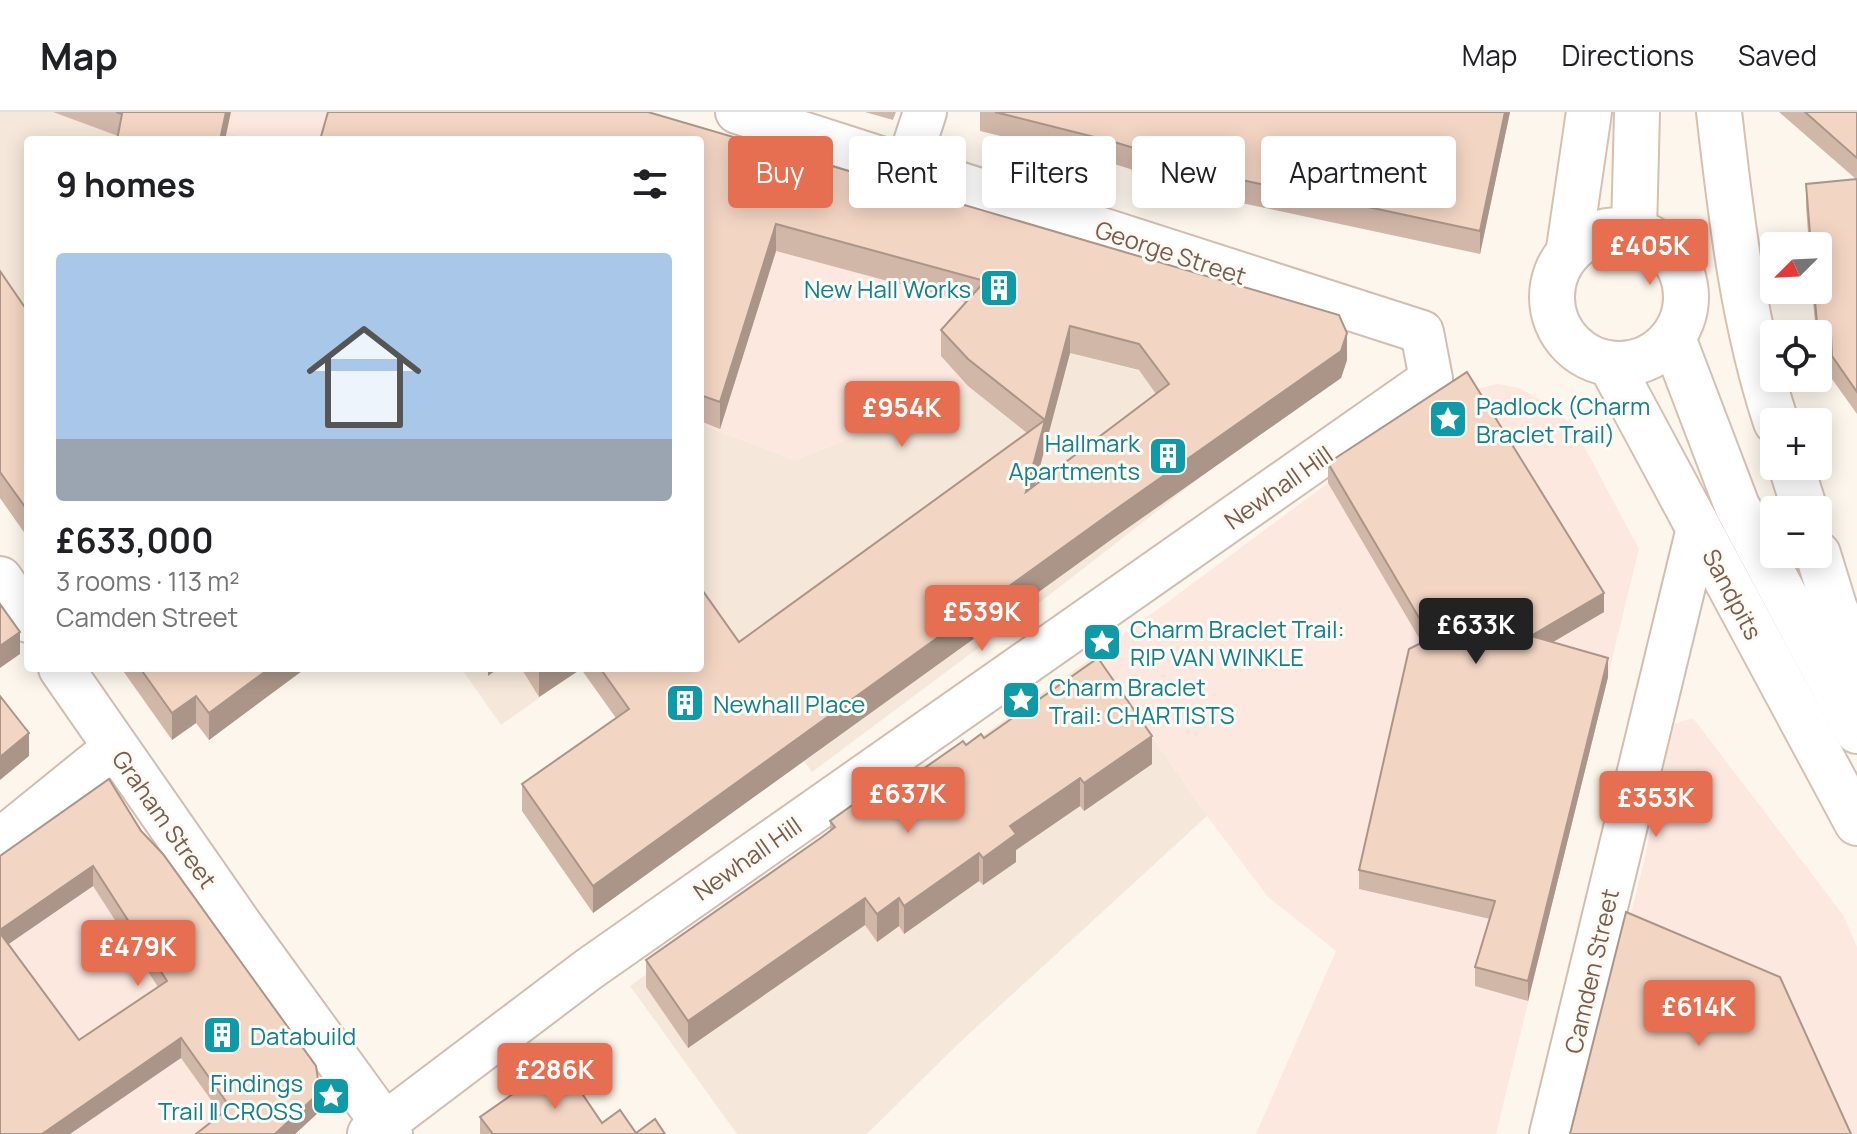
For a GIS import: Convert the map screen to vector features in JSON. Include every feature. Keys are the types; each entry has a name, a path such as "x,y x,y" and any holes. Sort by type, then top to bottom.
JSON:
{"main road":[{"path":"1569,249 1589,112"},
{"path":"1634,231 1637,112"},
{"path":"1719,112 1738,256 1764,387 1771,408"},
{"path":"1611,229 1634,231 1657,241 1674,257 1684,279 1687,300 1682,323 1673,338 1656,354 1641,361 1611,365 1577,351 1562,334 1554,316 1552,284 1569,249 1586,237 1611,229"},
{"name":"Sandpits","path":"1673,338 1737,506 1857,731"},
{"name":"Sandpits","path":"1611,365 1857,823"},
{"path":"1822,568 1857,665"},
{"path":"0,579 24,614"},
{"name":"Graham Street","path":"64,672 381,1131"}],"street":[{"name":"George Street","path":"737,112 849,148"},
{"path":"917,136 925,112"},
{"name":"George Street","path":"966,186 1422,332 1431,379"},
{"name":"Newhall Hill","path":"381,1131 573,981 1431,379"},
{"name":"Camden Street","path":"1551,1134 1698,528"},
{"path":"0,840 115,747"}],"shaded area":[{"path":"0,112 155,112 242,136 24,136 24,530 0,497"},
{"path":"155,112 588,112 664,136 242,136"},
{"path":"704,149 728,163 728,208 810,208 1070,353 1045,447 975,391 795,460 704,426"},
{"path":"1070,353 1172,379 1264,428 1048,596 812,772 704,621 704,426 795,460"},
{"path":"1498,384 1519,388 1539,399 1560,413 1576,431 1639,549 1496,1134 1256,1134 1336,951 1268,897 1207,816 1096,655 1328,483 1467,391"},
{"path":"1096,655 1207,816 957,1045 867,1134 737,1134 630,986"},
{"path":"464,672 575,672 501,725"},
{"path":"1693,718 1844,916 1857,947 1857,1134 1574,1134 1644,862 1671,725"},
{"path":"109,798 316,1086 320,1111 295,1134 0,1134 0,876"}],"building":[{"path":"116,112 226,112 221,136 118,136 122,114"},
{"path":"328,112 648,112 730,136 728,208 833,208 833,166 849,171 849,208 966,208 966,205 1339,315 1347,333 1341,351 593,886 522,784 629,709 603,672 704,672 704,593 739,642 1045,420 968,359 941,330 985,281 776,224 720,402 704,396 704,136 321,136","holes":["1070,326 1139,344 1169,384 1026,492"]},
{"path":"995,112 1505,112 1480,231 1373,208 1456,208 1456,136 1261,136 1261,184 1245,181 1245,136 1132,136 1132,147 1116,143 1116,136 1090,136"},
{"path":"1805,112 1857,112 1857,158"},
{"path":"1857,179 1857,392 1832,356 1832,320 1817,320 1815,304 1832,304 1832,232 1810,232 1806,184"},
{"path":"0,271 24,306 24,505 0,472"},
{"path":"1467,372 1604,593 1531,636 1608,658 1528,981 1475,967 1495,901 1359,870 1409,649 1431,638 1328,463"},
{"path":"0,604 20,632 0,646"},
{"path":"1098,658 1152,736 1084,783 1080,778 1010,826 1016,834 983,858 979,853 904,906 899,898 877,914 865,898 688,1021 646,960 822,837 835,827 830,821 889,779 896,788 963,741 966,745 981,734 984,738"},
{"path":"143,672 265,672 209,713 196,696 172,713"},
{"path":"0,696 29,733 0,757"},
{"path":"109,779 141,831 163,854 316,1066 320,1092 275,1134 196,1134 230,1107 181,1038 42,1134 0,1134 0,933 79,1040 167,981 93,866 0,930 0,856"},
{"path":"1626,912 1780,977 1851,1134 1570,1134"},
{"path":"560,1061 602,1123 620,1110 636,1133 655,1119 665,1134 493,1134 480,1117"}],"place":[{"name":"New Hall Works","path":"999,288"},
{"name":"Padlock (Charm Braclet Trail)","path":"1448,419"},
{"name":"Hallmark Apartments","path":"1168,456"},
{"name":"Charm Braclet Trail: RIP VAN WINKLE","path":"1102,642"},
{"name":"Charm Braclet Trail: CHARTISTS","path":"1021,700"},
{"name":"Newhall Place","path":"685,703"},
{"name":"Databuild","path":"222,1035"},
{"name":"Findings Trail ‖ CROSS","path":"331,1096"}]}
